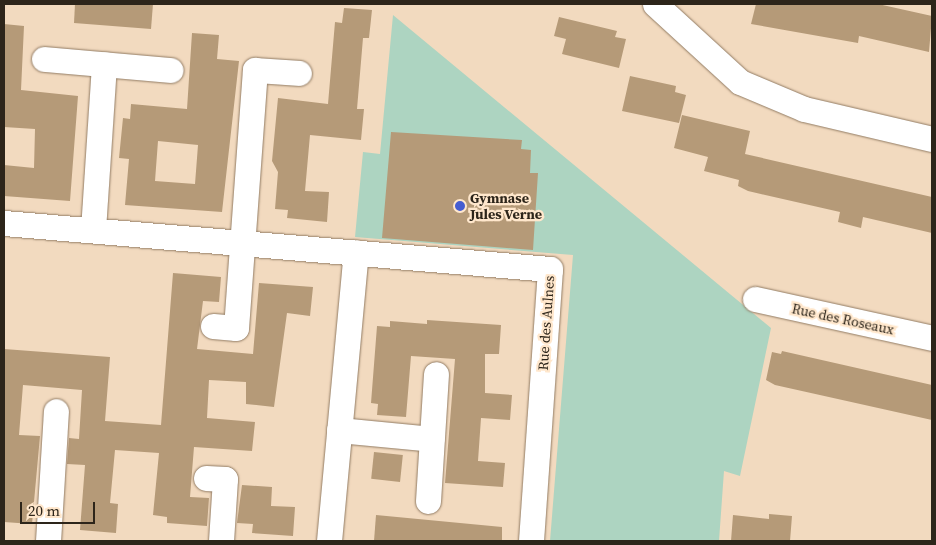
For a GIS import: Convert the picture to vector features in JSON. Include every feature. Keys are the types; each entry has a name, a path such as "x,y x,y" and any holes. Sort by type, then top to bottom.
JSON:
{"street":[{"path":"655,4 740,82 804,109 932,139"},
{"path":"44,59 171,70"},
{"path":"93,230 104,64"},
{"path":"213,326 236,328 255,70 299,73"},
{"path":"4,223 356,252 329,541"},
{"name":"Rue des Aulnes","path":"356,252 550,269 531,541"},
{"name":"Rue des Roseaux","path":"754,299 932,338"},
{"path":"428,501 436,374"},
{"path":"48,541 56,411"},
{"path":"340,430 432,439"},
{"path":"206,478 225,479 221,541"}],"green space":[{"path":"393,15 771,328 740,476 724,471 719,541 550,541 573,255 355,237 363,152 380,154"}],"building":[{"path":"75,4 153,4 151,29 74,23"},
{"path":"756,4 878,4 932,16 929,52 859,36 858,43 751,24"},
{"path":"344,8 372,10 369,38 363,38 357,109 364,109 361,140 310,135 305,191 329,192 327,222 287,218 288,210 275,209 278,172 272,161 278,98 328,104 335,22 342,23"},
{"path":"559,17 617,31 615,37 626,39 619,68 562,54 566,39 554,36"},
{"path":"4,24 24,26 21,90 78,96 70,201 4,196 4,165 34,168 35,129 4,127"},
{"path":"192,33 219,35 217,59 239,61 222,212 125,205 129,159 119,158 123,118 130,119 131,104 187,109","holes":["158,141 198,145 195,184 155,181"]},
{"path":"630,76 676,86 675,92 686,95 679,123 622,111"},
{"path":"682,115 750,131 745,154 932,197 932,233 863,217 861,228 838,222 840,212 748,191 738,186 739,180 704,171 708,157 674,148"},
{"name":"Gymnase Jules Verne","path":"391,132 522,140 521,149 531,150 530,173 538,173 533,250 382,238"},
{"path":"173,273 221,277 219,302 203,301 197,349 253,354 259,283 313,287 310,316 287,313 274,407 246,404 246,382 209,380 207,418 255,422 252,451 194,447 190,497 209,498 207,526 167,523 167,517 153,515 159,453 115,450 110,503 118,504 116,533 80,530 85,465 67,464 69,438 79,439 82,390 23,385 19,435 40,436 32,524 4,522 4,349 110,357 105,421 161,425"},
{"path":"427,320 501,325 499,354 485,354 485,393 512,395 510,420 481,418 478,461 505,463 503,487 445,483 455,359 411,356 406,417 377,415 378,404 371,403 377,326 390,327 390,321 427,324"},
{"path":"782,351 932,385 932,420 775,385 766,380 772,352 781,354"},
{"path":"374,452 403,455 400,482 371,479"},
{"path":"242,485 272,487 271,506 295,507 293,536 252,533 253,524 237,523"},
{"path":"769,514 792,516 790,541 731,541 733,515 769,519"},
{"path":"376,515 502,527 502,541 374,541"}],"place":[{"name":"Gymnase Jules Verne","path":"460,206"}]}
